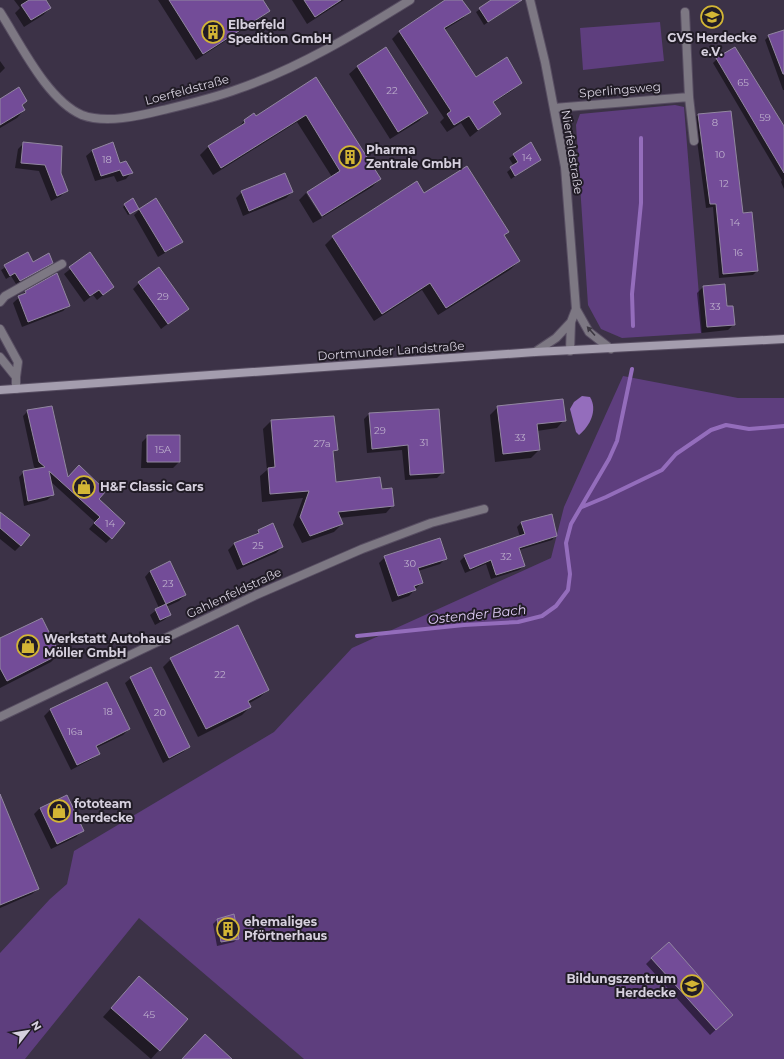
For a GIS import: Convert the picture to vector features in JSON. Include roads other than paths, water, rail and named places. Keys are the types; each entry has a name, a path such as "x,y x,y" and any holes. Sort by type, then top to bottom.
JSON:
{"main road":[{"name":"Dortmunder Landstraße","path":"0,390 535,352 784,339"}],"street":[{"name":"Loerfeldstraße","path":"0,12 48,85 60,98 82,114 106,119 146,114 206,100 240,89 319,53 410,0"},
{"name":"Nierfeldstraße","path":"530,0 554,108 565,167 576,309 572,322 570,351"},
{"path":"685,12 689,96 694,141"},
{"name":"Sperlingsweg","path":"554,108 689,96"},
{"path":"0,302 5,296 62,264"},
{"name":"Nierfeldstraße","path":"576,309 589,332 611,349"},
{"name":"Nierfeldstraße","path":"535,352 556,338 572,322"},
{"path":"0,329 18,362 16,389"},
{"path":"0,358 16,377"},
{"name":"Gahlenfeldstraße","path":"0,717 256,595 355,552 430,523 484,508"}],"waterway":[{"path":"633,326 632,294 641,203 641,138"},
{"name":"Ostender Bach","path":"357,636 464,625 518,622 542,616 556,606 568,590 570,574 566,543 571,524 609,459 617,441 632,369"},
{"path":"582,507 662,470 676,454 711,430 726,425 749,429 784,426"}],"place":[{"name":"GVS Herdecke e.V.","path":"712,17"},
{"name":"Elberfeld Spedition GmbH","path":"213,32"},
{"name":"Pharma Zentrale GmbH","path":"350,157"},
{"name":"H&F Classic Cars","path":"84,487"},
{"name":"Werkstatt Autohaus Möller GmbH","path":"28,646"},
{"name":"fototeam herdecke","path":"59,811"},
{"name":"ehemaliges Pförtnerhaus","path":"228,929"},
{"name":"Bildungszentrum Herdecke","path":"692,986"}]}
